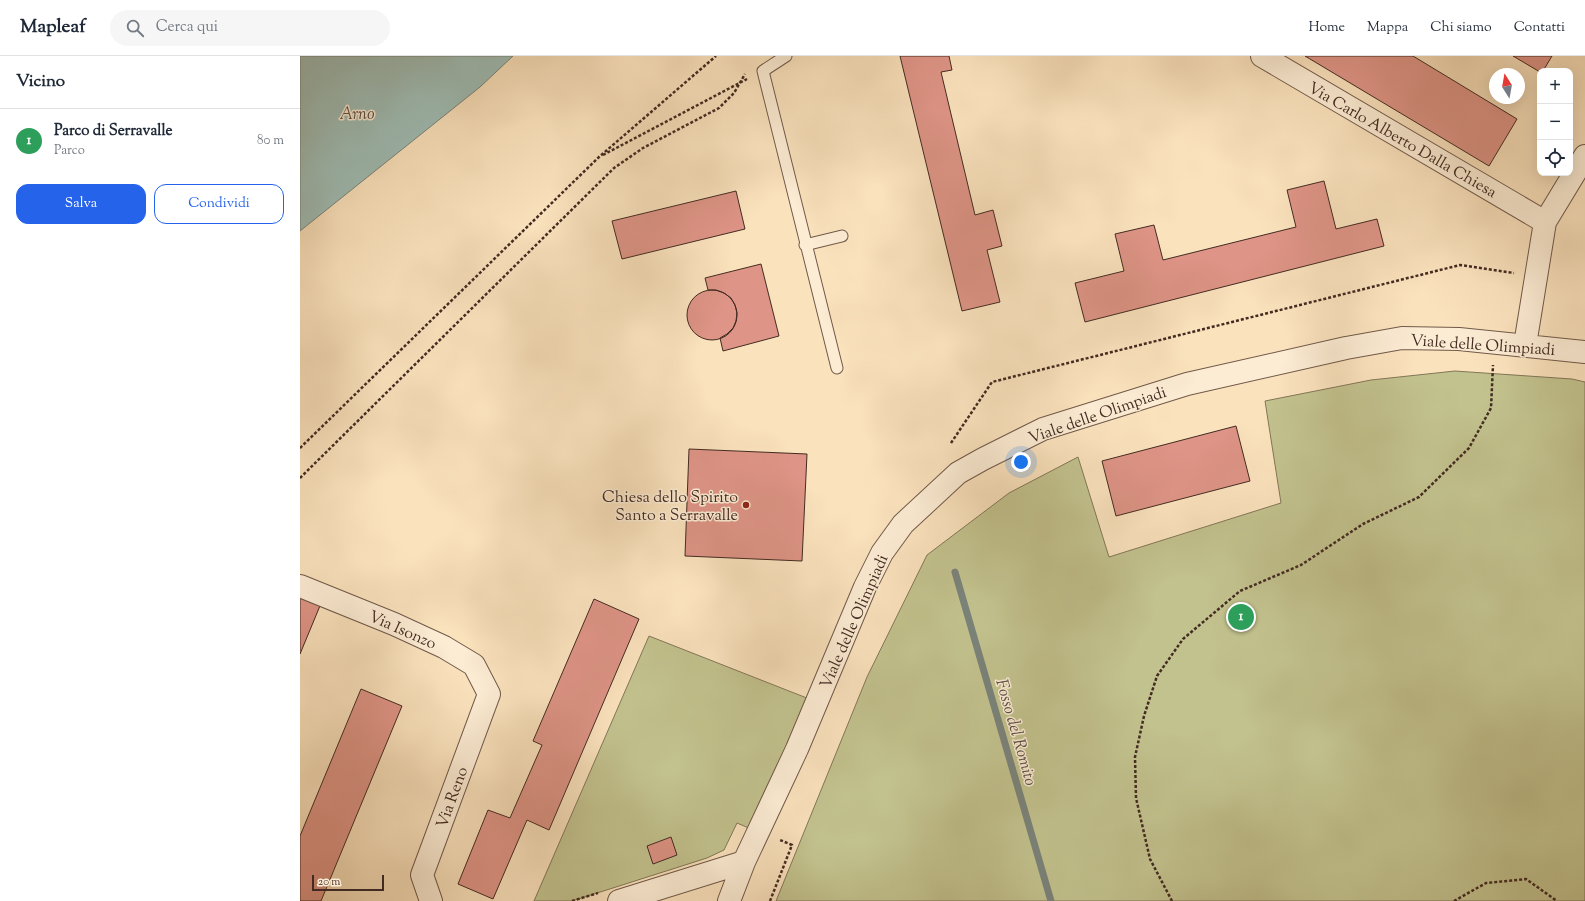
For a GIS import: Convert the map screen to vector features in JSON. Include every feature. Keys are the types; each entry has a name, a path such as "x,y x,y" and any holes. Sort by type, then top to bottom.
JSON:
{"street":[{"name":"Via Carlo Alberto Dalla Chiesa","path":"1262,56 1545,222"},
{"path":"1525,345 1535,276 1545,222 1585,156"},
{"name":"Viale delle Olimpiadi","path":"729,901 744,862 796,749 865,587 882,553 903,524 958,473 1043,429 1187,384 1346,348 1402,338 1459,339 1585,352"},
{"name":"Via Isonzo","path":"300,586 394,624 444,647 474,665 489,694"},
{"name":"Via Reno","path":"430,901 422,876 489,694"},
{"path":"619,901 642,897 744,862"}],"lane":[{"path":"786,56 763,71 805,245 837,368"},
{"path":"805,245 842,236"}],"path":[{"path":"300,448 599,157 716,56"},
{"path":"300,478 614,168 643,148 720,108 734,93 747,70"},
{"path":"599,157 763,71"},
{"path":"951,444 992,382 1460,265 1535,276"},
{"path":"1172,901 1150,859 1136,798 1135,757 1144,716 1158,676 1183,639 1240,591 1301,565 1362,524 1419,497 1445,472 1469,448 1491,408 1495,342"},
{"path":"770,901 792,845"},
{"path":"1454,901 1486,883 1526,879 1557,901"}],"green space":[{"path":"1455,371 1572,379 1585,382 1585,901 776,901 867,677 927,555 1009,493 1078,457 1109,557 1281,503 1265,401 1371,380"},
{"path":"649,636 817,702 758,832 737,823 724,850 707,858 572,901 534,901"}],"water":[{"name":"Arno","path":"300,56 513,56 480,87 300,231"}],"building":[{"path":"900,56 949,56 952,70 941,72 975,215 993,210 1002,246 987,250 1000,302 962,311"},
{"path":"1305,56 1413,56 1489,102 1489,104 1492,104 1517,119 1489,166"},
{"path":"1513,56 1552,56 1545,68 1537,68 1537,70"},
{"path":"1324,181 1336,229 1377,219 1384,246 1085,322 1075,283 1124,271 1115,234 1154,225 1163,260 1296,227 1287,190"},
{"path":"736,191 745,229 622,259 612,221"},
{"path":"761,264 779,336 723,351 720,338 733,328 737,313 731,298 716,290 708,290 705,278"},
{"path":"712,290 721,292 732,301 737,315 735,324 726,335 712,340 703,338 692,329 687,315 689,306 698,295"},
{"path":"1236,426 1250,481 1116,516 1102,461"},
{"name":"Chiesa dello Spirito Santo a Serravalle","path":"689,449 807,454 802,561 685,556"},
{"path":"300,592 322,601 300,654"},
{"path":"594,599 639,619 549,830 527,820 493,899 458,884 488,810 510,818 542,745 533,741"},
{"path":"361,689 402,706 321,901 300,901 300,836"},
{"path":"671,837 677,855 653,864 647,846"}],"waterway":[{"name":"Fosso del Romito","path":"955,572 1051,901"}],"place":[{"name":"Chiesa dello Spirito Santo a Serravalle","path":"746,505"},
{"name":"Parco di Serravalle","path":"1241,617"}]}
